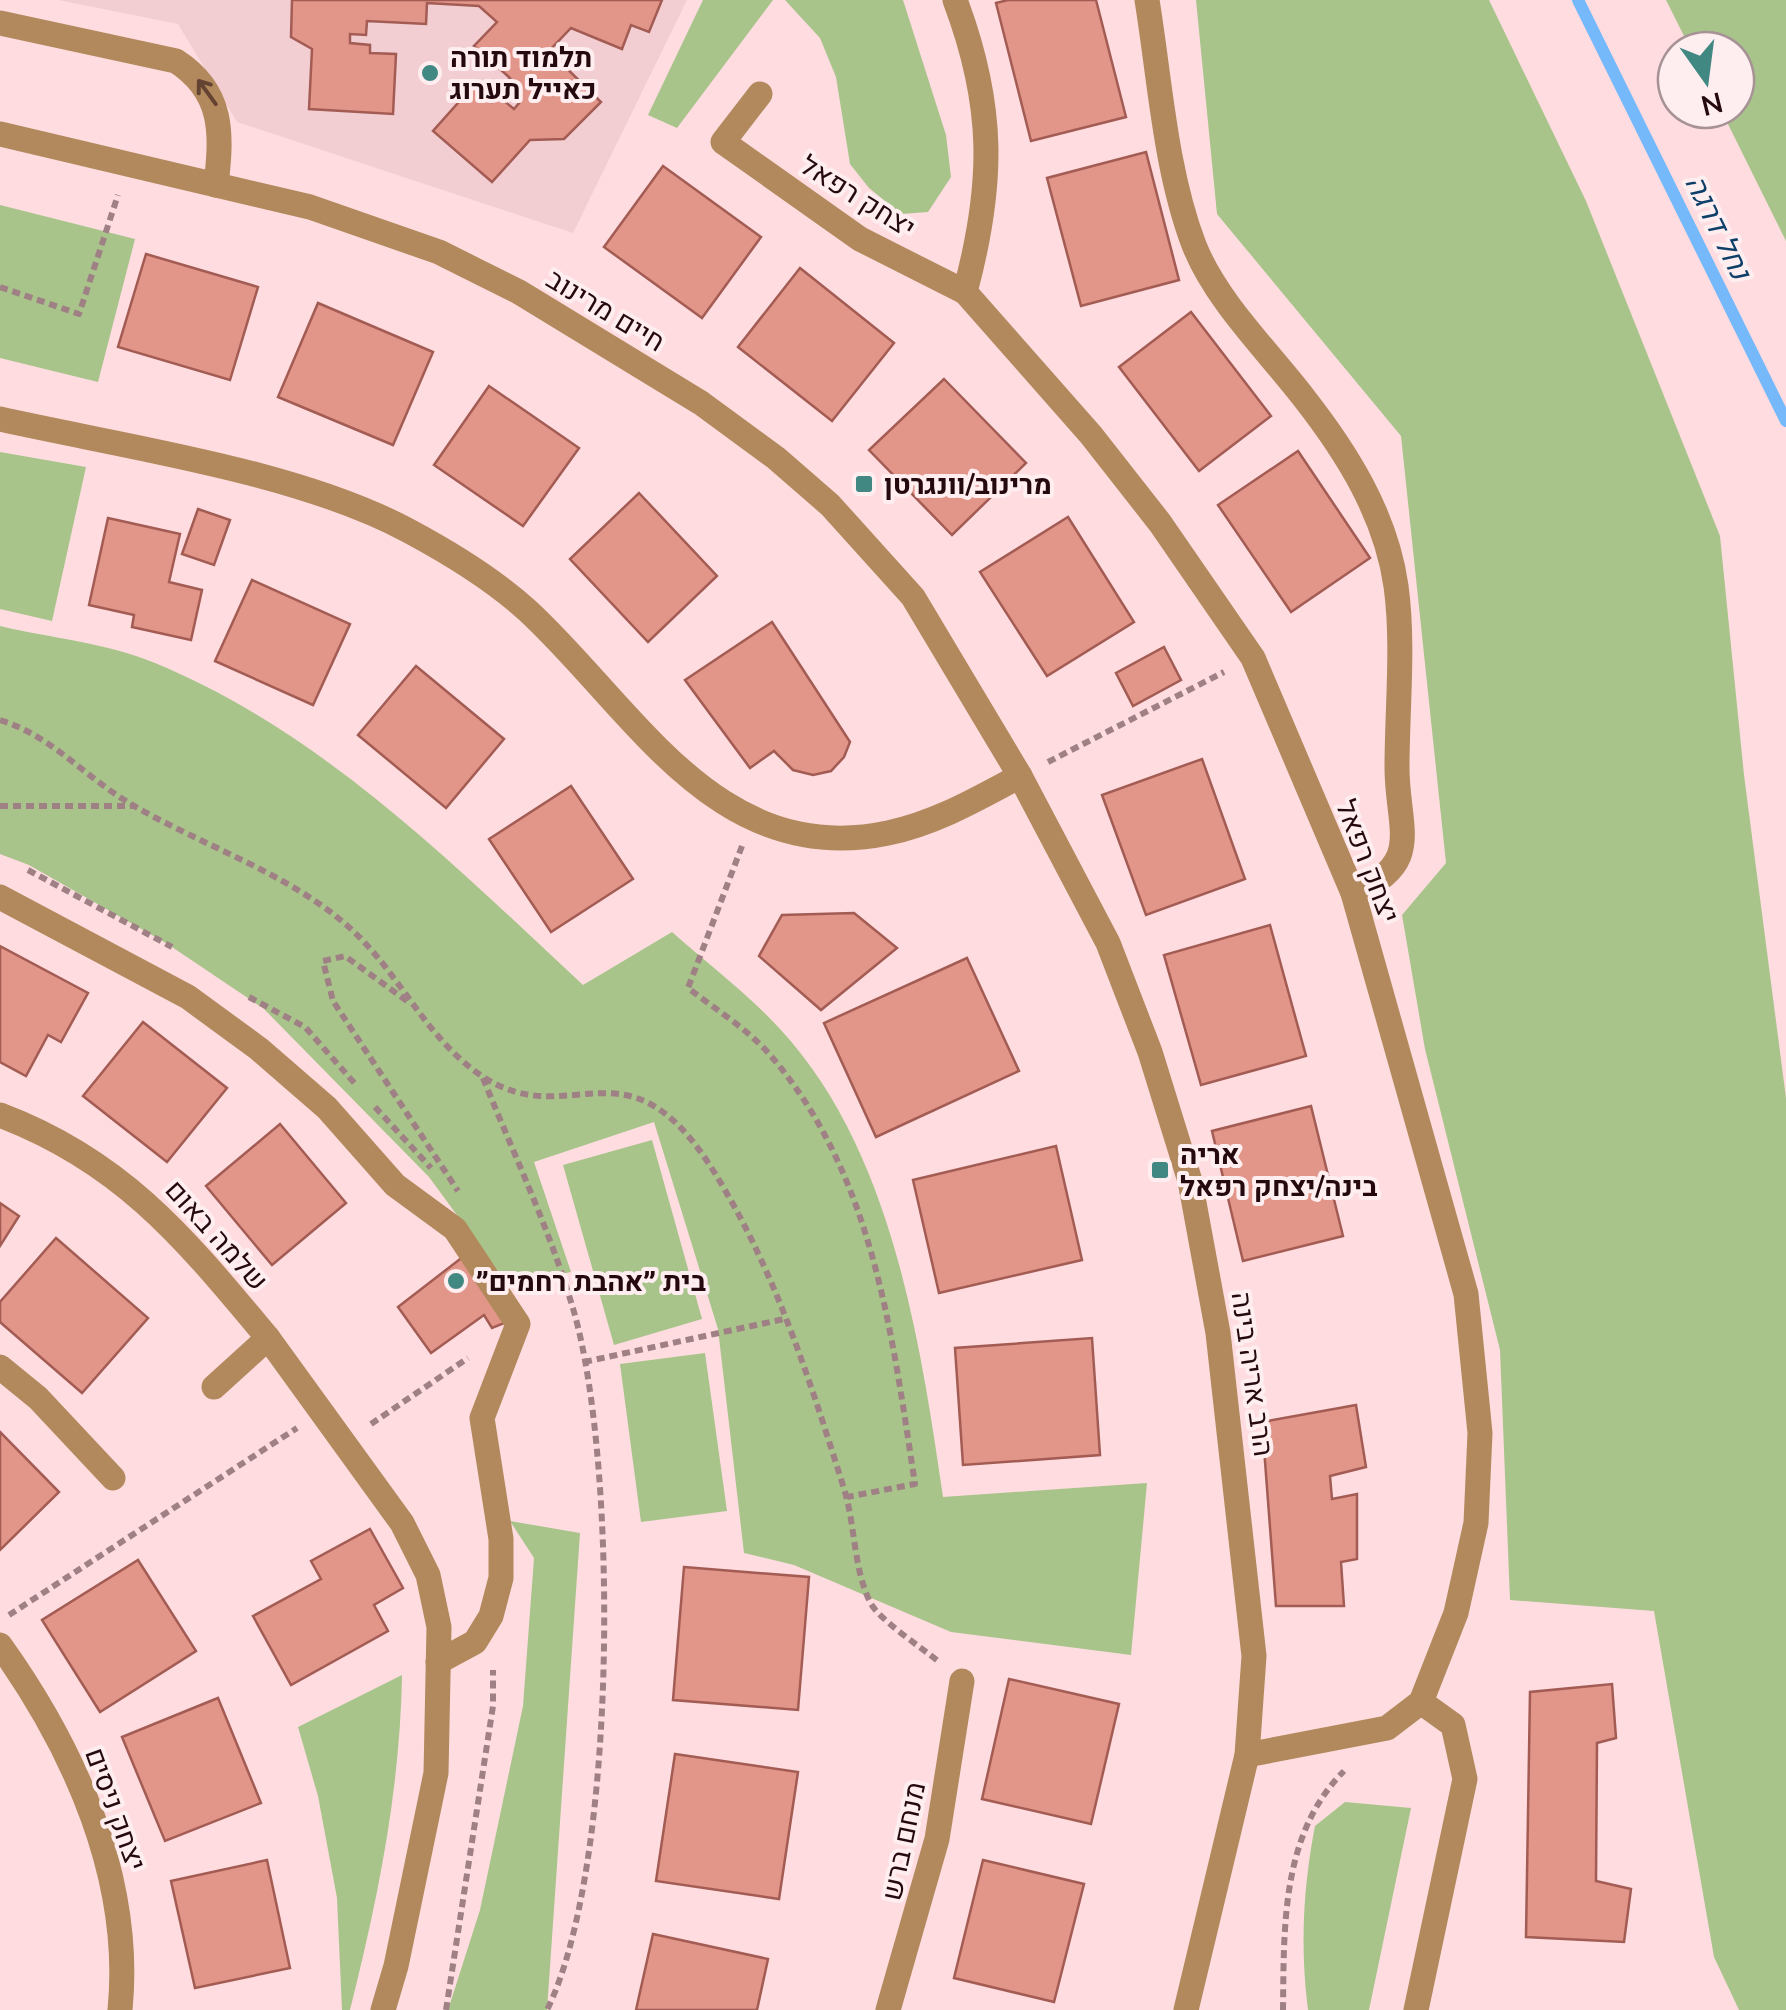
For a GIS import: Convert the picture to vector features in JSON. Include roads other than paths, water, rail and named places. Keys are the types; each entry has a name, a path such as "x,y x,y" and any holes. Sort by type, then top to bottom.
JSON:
{"street":[{"path":"955,0 970,38 988,128 981,234 965,292"},
{"path":"1147,0 1180,198 1195,248 1217,286 1322,421 1368,493 1396,587 1397,778 1405,843 1382,882 1353,893"},
{"path":"0,23 176,61 189,70 218,109 221,142 216,186"},
{"name":"יצחק רפאל","path":"760,94 723,142 860,239 965,292 1091,435 1160,523 1252,658 1353,893 1466,1294 1480,1433 1476,1524 1460,1595 1421,1702"},
{"name":"חיים מרינוב","path":"0,134 310,207 439,252 551,311 701,403 830,504 913,597 1020,776"},
{"path":"0,419 244,473 405,528 467,564 525,608 651,743 693,781 752,822 826,836 886,834 945,816 1020,776"},
{"name":"הרב אריה בינה","path":"1020,776 1108,943 1150,1052 1190,1180 1218,1332 1246,1548 1254,1656 1247,1755 1188,2008"},
{"path":"0,897 84,938 216,1018 327,1108 395,1185 454,1229 518,1324 482,1418 501,1539 501,1578 494,1604 475,1642 438,1662"},
{"name":"שלמה באום","path":"0,1115 91,1161 134,1189 180,1232 268,1338 322,1412 402,1523 428,1575 438,1627 436,1773 396,1966 383,2010"},
{"path":"214,1387 268,1338"},
{"path":"0,1367 38,1398 113,1478"},
{"name":"יצחק ניסים","path":"0,1645 58,1738 109,1867 122,1928 120,2010"},
{"name":"מנחם ברש","path":"888,2010 937,1839 962,1681"},
{"path":"1247,1755 1387,1728 1421,1702 1453,1725 1465,1779 1416,2010"}],"waterway":[{"name":"נחל דרגה","path":"1578,0 1786,421"}],"place":[{"name":"תלמוד תורה כאייל תערוג","path":"430,73"},
{"name":"מרינוב/וונגרטן","path":"864,484"},
{"name":"אריה בינה/יצחק רפאל","path":"1160,1170"},
{"name":"בית ״אהבת רחמים״","path":"456,1281"}]}
